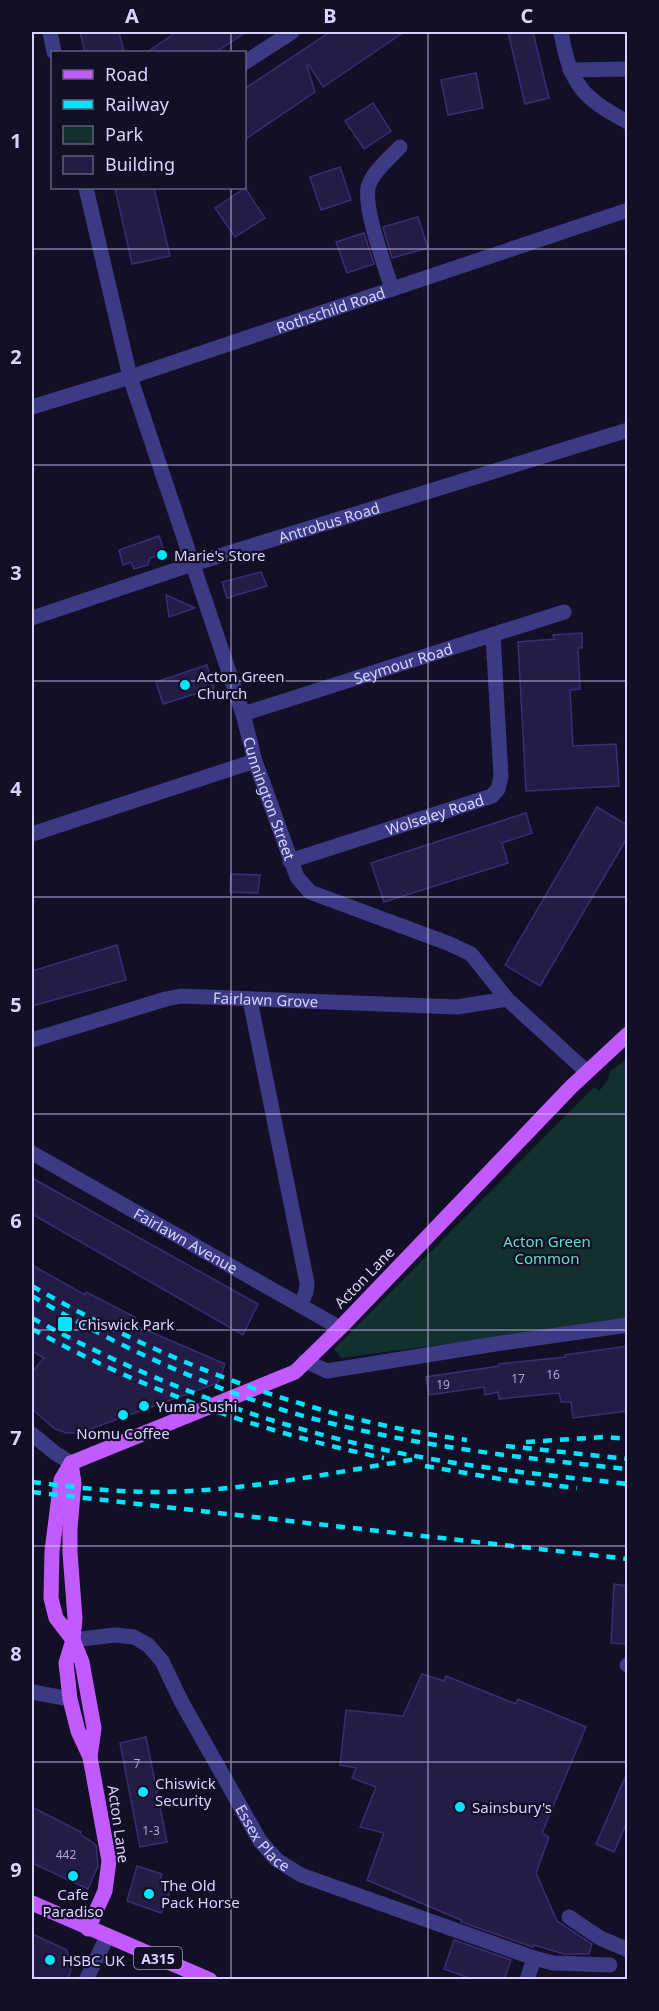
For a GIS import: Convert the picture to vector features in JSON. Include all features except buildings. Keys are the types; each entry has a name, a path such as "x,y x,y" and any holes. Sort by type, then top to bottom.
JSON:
{"main road":[{"name":"Acton Lane","path":"90,1757 94,1728 93,1714 82,1662 73,1640 56,1618 51,1598 71,1463 295,1372 587,1072 627,1034"},
{"name":"Acton Lane","path":"62,1527 75,1618 73,1640 66,1663 70,1699 78,1731 90,1757 109,1861 105,1891 88,1929"},
{"name":"A315","path":"32,1904 210,1980"}],"street":[{"path":"50,32 54,51"},
{"path":"246,62 292,32"},
{"path":"561,32 570,70 584,93 603,109 627,122"},
{"path":"570,70 627,69"},
{"path":"392,289 369,214 368,188 375,175 400,147"},
{"name":"Cunnington Street","path":"86,189 130,377 243,714 255,761 297,877 310,892 471,954 507,999 587,1072"},
{"name":"Rothschild Road","path":"32,407 130,377 627,210"},
{"name":"Antrobus Road","path":"32,618 193,564 627,430"},
{"name":"Seymour Road","path":"243,714 564,612"},
{"name":"Wolseley Road","path":"290,861 492,796 498,789 501,777 493,635"},
{"path":"32,834 255,761"},
{"name":"Fairlawn Grove","path":"32,1040 154,1002 181,996 457,1007 507,999"},
{"path":"250,1000 306,1283 306,1292 301,1304"},
{"name":"Fairlawn Avenue","path":"32,1153 340,1328"},
{"path":"305,1360 327,1371 627,1325"},
{"path":"32,1434 71,1463"},
{"name":"Essex Place","path":"73,1640 115,1635 134,1637 148,1645 162,1661 181,1701 260,1841 277,1860 301,1875 534,1958 553,1963 610,1965"},
{"path":"32,1692 70,1699"},
{"path":"569,1917 600,1938 627,1950"},
{"path":"86,1980 107,1937"},
{"path":"527,1980 534,1958"}],"green space":[{"name":"Acton Green Common","path":"627,1059 627,1320 341,1358 334,1349 594,1087 599,1091 608,1080 610,1071"}],"railway":[{"path":"32,1286 135,1340 242,1384 352,1418 409,1431 467,1440"},
{"path":"32,1296 154,1360 218,1387 283,1410 368,1432 454,1448 628,1469"},
{"path":"32,1318 83,1345 189,1391 299,1428 355,1443 469,1465 628,1484"},
{"path":"32,1329 116,1371 203,1407 292,1435 384,1458"},
{"path":"526,1442 604,1437 628,1439"},
{"path":"506,1446 628,1459"},
{"path":"32,1482 123,1491 187,1491 286,1481 416,1459"},
{"path":"425,1466 506,1480 577,1488"},
{"path":"32,1492 628,1559"}],"place":[{"name":"Marie's Store","path":"162,555"},
{"name":"Acton Green Church","path":"185,685"},
{"name":"Chiswick Park","path":"65,1324"},
{"name":"Yuma Sushi","path":"144,1406"},
{"name":"Nomu Coffee","path":"123,1415"},
{"name":"Chiswick Security","path":"143,1792"},
{"name":"Sainsbury's","path":"460,1807"},
{"name":"Cafe Paradiso","path":"73,1876"},
{"name":"The Old Pack Horse","path":"149,1894"},
{"name":"HSBC UK","path":"50,1960"}]}
